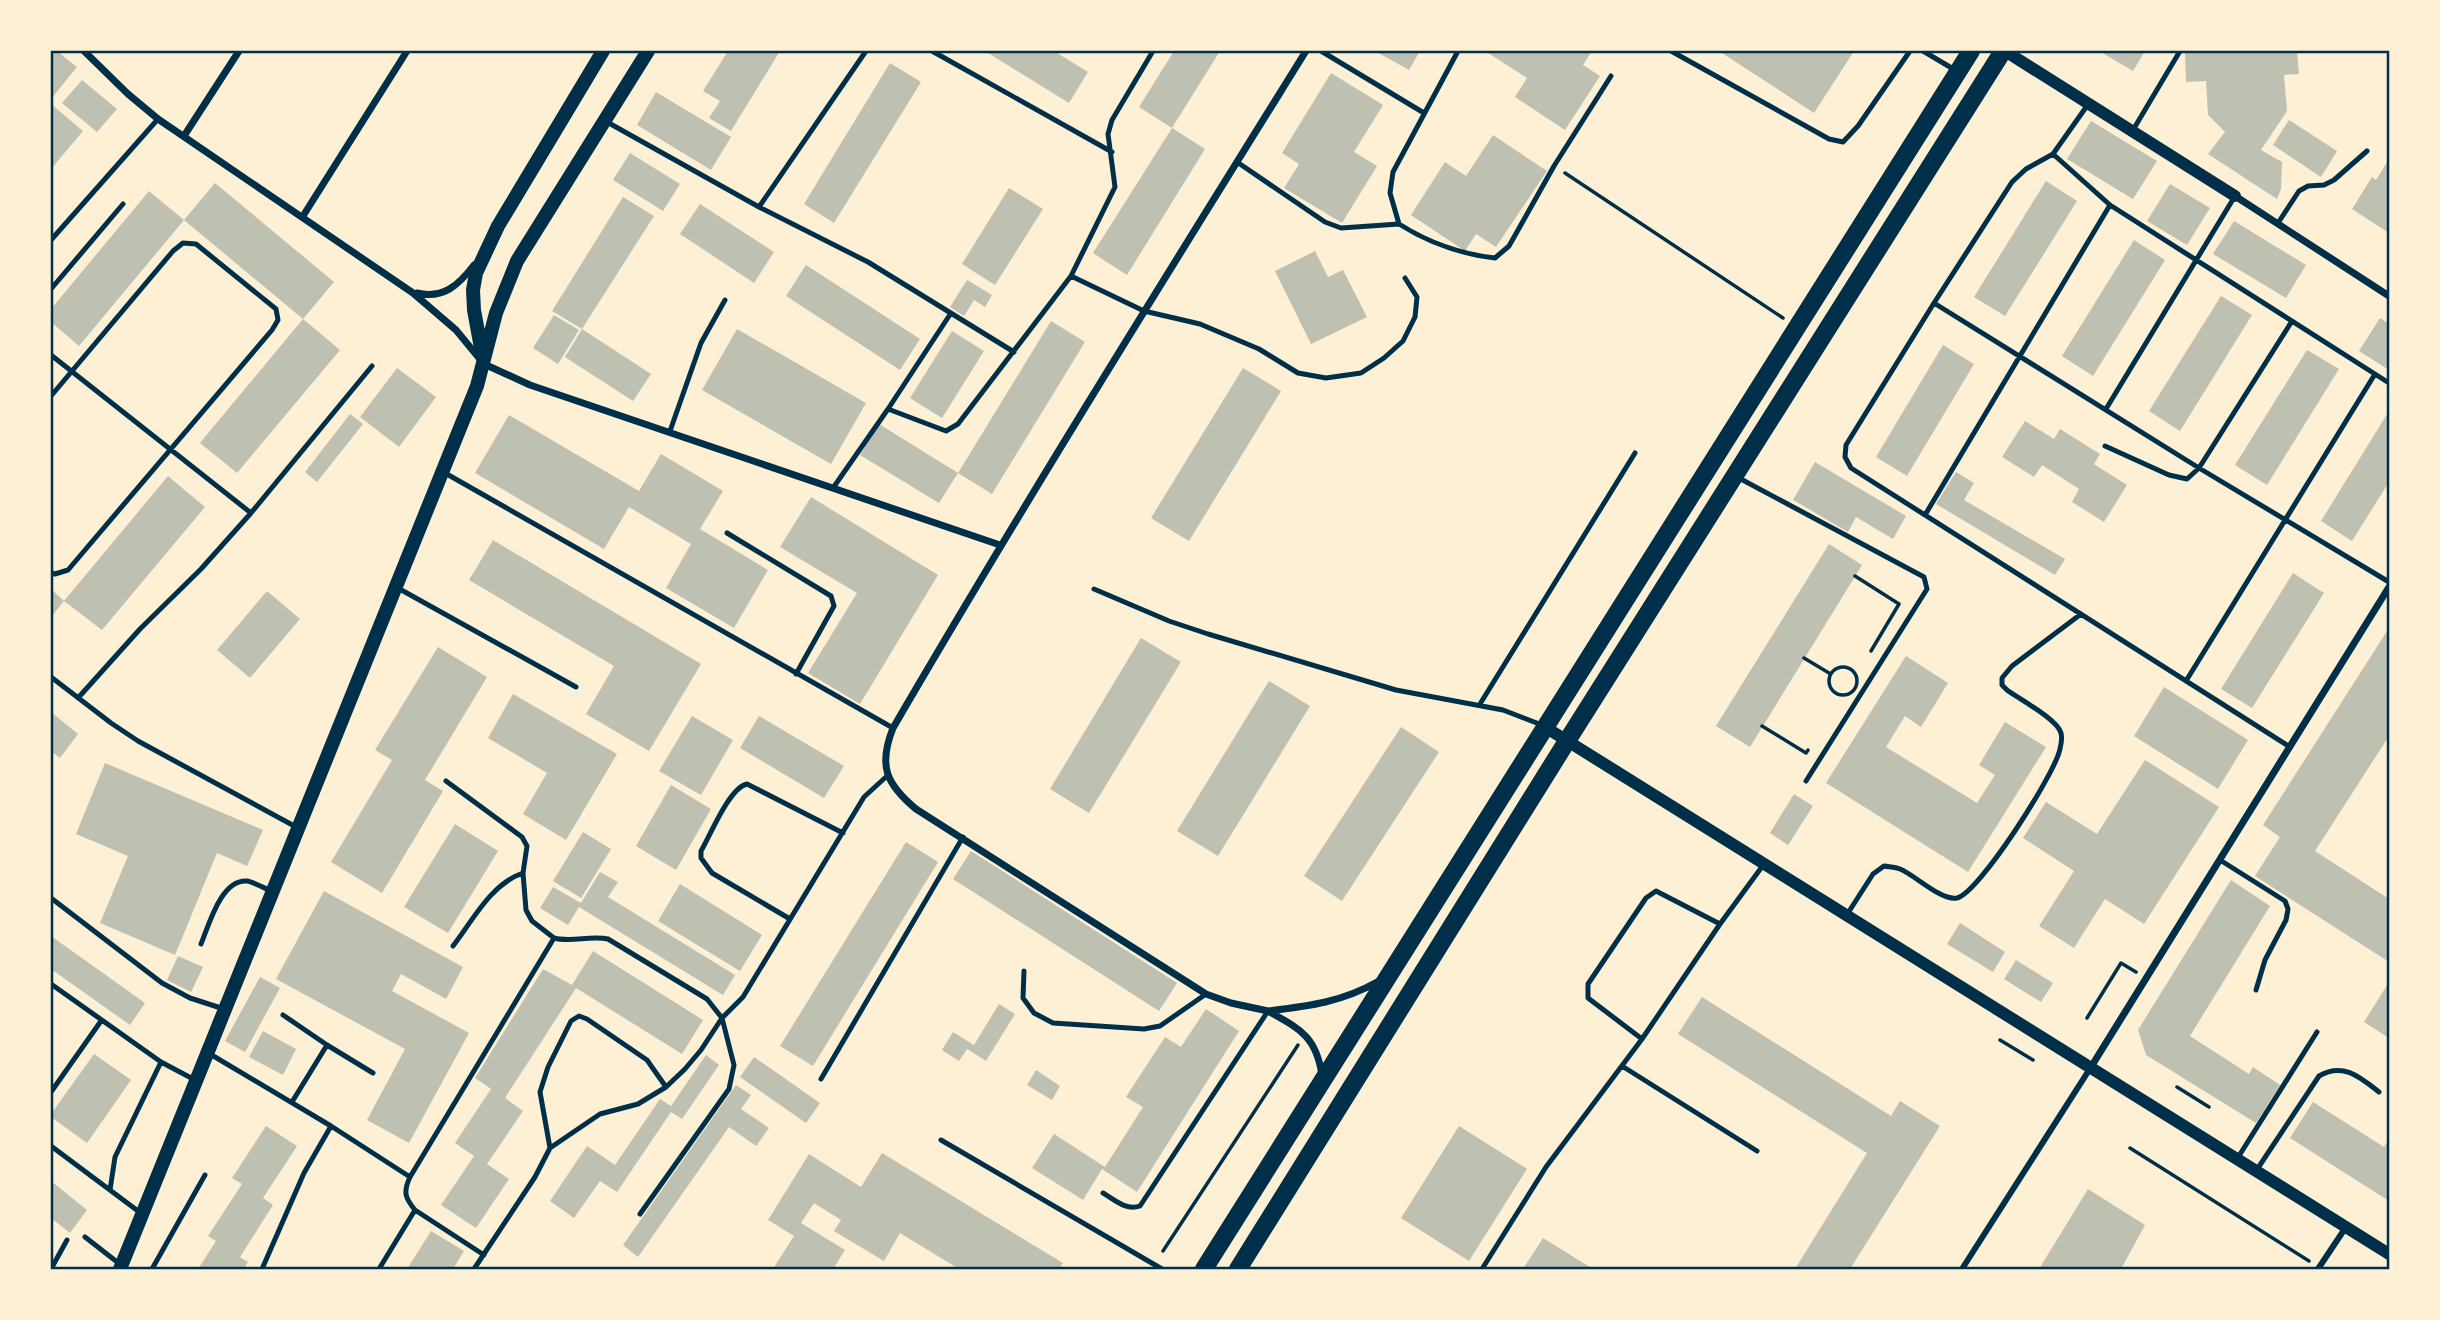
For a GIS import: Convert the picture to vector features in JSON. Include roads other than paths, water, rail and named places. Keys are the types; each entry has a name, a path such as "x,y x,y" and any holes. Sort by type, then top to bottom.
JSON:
{"main road":[{"path":"484,363 474,310 476,273 486,247 603,51"},
{"path":"123,1268 195,1080 443,471 484,363 496,313 517,261 648,51"},
{"path":"1204,1269 1970,51"},
{"path":"1238,1269 1567,741 2004,51"}],"street":[{"path":"84,51 158,119 413,293 456,330 484,363 530,385 1000,545"},
{"path":"184,136 239,51"},
{"path":"303,216 407,51"},
{"path":"1306,51 1000,545 892,728 884,756 887,776 901,796 916,809 1206,994 1268,1011 1292,1024 1310,1040 1319,1054 1322,1081"},
{"path":"2004,51 2133,130 2389,296"},
{"path":"413,293 440,295 452,288 471,269 486,247"},
{"path":"1962,1269 2146,979 2389,584"},
{"path":"1545,727 2389,1254"},
{"path":"1268,1011 1323,1004 1343,998 1389,975"},
{"path":"2319,1269 2346,1227"}],"lane":[{"path":"759,207 866,51"},
{"path":"932,51 1112,152"},
{"path":"888,409 946,431 958,424 1071,276 1115,187 1108,134 1112,120 1151,53 1141,51"},
{"path":"1321,51 1424,113"},
{"path":"1458,51 1393,172 1390,194 1399,223 1424,240 1471,256 1495,258 1509,246 1554,166 1611,76"},
{"path":"1671,51 1829,139 1843,142 1858,126 1910,51"},
{"path":"1923,51 1957,72"},
{"path":"2133,130 2180,51"},
{"path":"2089,103 2053,155 2026,169 2012,182 1846,445 1845,457 1852,468 2290,747"},
{"path":"51,240 158,119"},
{"path":"604,120 759,207 868,262 1014,352"},
{"path":"2278,223 2299,191 2334,180 2367,151"},
{"path":"2053,155 2110,205 2389,383"},
{"path":"1237,162 1325,222 1341,228 1399,223"},
{"path":"2106,410 2235,196"},
{"path":"51,289 122,204"},
{"path":"1925,515 2110,205"},
{"path":"51,396 173,251 183,243 196,244 276,309 278,320 172,450 68,570 51,573"},
{"path":"1071,276 1144,311 1200,324 1259,349 1298,373 1326,377 1361,373 1403,341 1415,317 1417,297 1405,278"},
{"path":"670,431 701,343 725,300"},
{"path":"1934,303 2389,584"},
{"path":"833,488 951,313"},
{"path":"2105,446 2169,475 2187,479 2199,468 2292,321"},
{"path":"51,355 251,513"},
{"path":"78,698 251,513 372,366"},
{"path":"2186,681 2375,374"},
{"path":"1480,705 1635,453"},
{"path":"443,471 892,728"},
{"path":"1735,475 1924,577 1927,589 1806,781"},
{"path":"727,533 831,596 834,606 796,674"},
{"path":"396,587 576,687"},
{"path":"1094,589 1169,621 1221,638 1396,690 1480,705 1525,717 1545,727"},
{"path":"1846,916 1873,874 1884,866 1897,868 1942,895 1954,899 1966,894 1994,861 2040,791 2060,751 2061,743 2061,732 2053,722 2007,690 2002,685 2002,678 2012,666 2081,614"},
{"path":"51,677 138,741 298,828"},
{"path":"474,1269 535,1177 550,1147 600,1114 638,1104 666,1087 701,1050 722,1018 743,997 864,797 887,776"},
{"path":"446,781 522,836 527,846 523,873 526,910 532,921 554,938 564,940 597,936 608,939 707,999 722,1018 734,1065 729,1088 640,1214"},
{"path":"790,919 712,873 701,858 701,851 732,794 740,786 747,784 843,833"},
{"path":"821,1079 963,837"},
{"path":"2220,860 2285,901 2288,909 2286,920 2265,960 2256,990"},
{"path":"1482,1269 1546,1167 1642,1039 1720,924 1765,864"},
{"path":"453,946 497,888 509,878 523,873"},
{"path":"201,944 222,894 232,884 246,881 272,891"},
{"path":"1642,1039 1588,998 1588,984 1646,898 1656,891 1720,924"},
{"path":"51,898 162,984 190,998 224,1009"},
{"path":"484,1255 415,1210 407,1200 404,1190 554,938"},
{"path":"1024,971 1023,998 1034,1013 1053,1023 1160,1026 1206,994"},
{"path":"51,985 161,1062 195,1080"},
{"path":"1103,1193 1127,1208 1140,1206 1268,1011"},
{"path":"283,1014 373,1073"},
{"path":"550,1147 540,1092 548,1067 571,1021 579,1016 587,1018 647,1060 666,1087"},
{"path":"51,1092 101,1021"},
{"path":"2237,1159 2317,1032"},
{"path":"292,1102 327,1045"},
{"path":"207,1052 410,1177"},
{"path":"110,1190 114,1157 161,1062"},
{"path":"1622,1066 1757,1152"},
{"path":"2256,1171 2319,1076 2327,1071 2346,1070 2356,1074 2379,1092"},
{"path":"262,1269 304,1173 331,1126"},
{"path":"941,1140 1162,1269"},
{"path":"51,1146 142,1214"},
{"path":"152,1269 205,1175"},
{"path":"379,1269 415,1210"},
{"path":"85,1237 123,1268"},
{"path":"51,1269 67,1240"}]}
